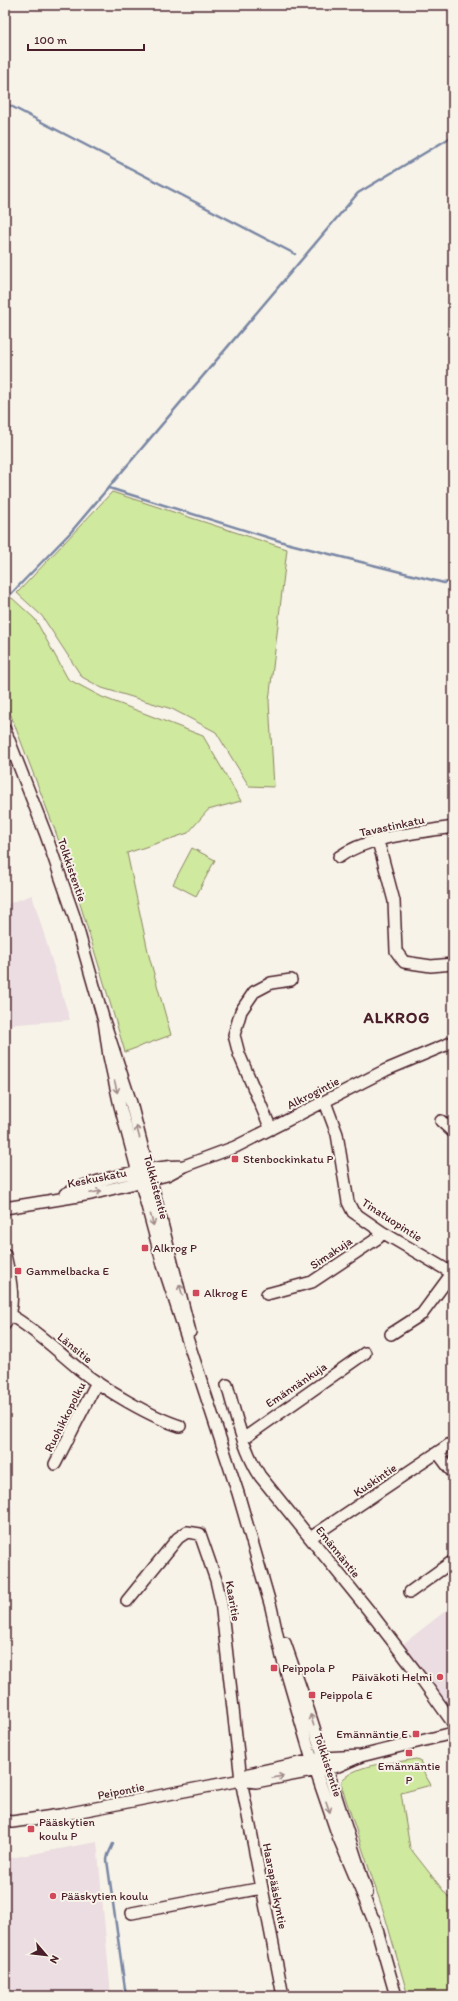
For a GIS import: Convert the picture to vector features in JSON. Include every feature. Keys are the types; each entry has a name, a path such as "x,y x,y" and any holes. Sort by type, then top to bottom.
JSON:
{"street":[{"name":"Tolkkistentie","path":"5,730 46,835 74,916 104,1021 109,1056 145,1176 163,1265 238,1493 270,1607 292,1661 319,1764 346,1855 376,1926 396,1996"},
{"name":"Tavastinkatu","path":"339,856 348,850 378,840 453,827"},
{"path":"378,840 394,901 396,951 404,962 431,966 453,964"},
{"path":"271,1129 239,1054 234,1035 241,1011 254,992 271,983 291,980"},
{"name":"Alkrogintie","path":"145,1176 166,1166 184,1166 221,1152 271,1129 386,1070 453,1042"},
{"name":"Tinatuopintie","path":"325,1102 337,1134 350,1208 359,1217 382,1232 453,1272"},
{"path":"441,1121 453,1132"},
{"name":"Keskuskatu","path":"5,1208 57,1198 75,1188 90,1184 145,1176"},
{"name":"Simakuja","path":"267,1294 312,1282 378,1238 382,1232"},
{"name":"Länsitie","path":"5,1255 12,1298 7,1320 29,1327 81,1371 97,1382 162,1420 180,1426"},
{"path":"391,1334 422,1314 453,1272"},
{"name":"Emännänkuja","path":"243,1438 365,1353"},
{"name":"Ruohikkopolku","path":"56,1464 97,1382"},
{"name":"Emännäntie","path":"227,1385 243,1438 254,1466 260,1476 423,1681 453,1723"},
{"name":"Kuskintie","path":"310,1538 453,1442"},
{"path":"438,1453 453,1472"},
{"name":"Kaaritie","path":"127,1601 178,1538 187,1532 200,1534 216,1580 221,1602 241,1780"},
{"path":"410,1592 453,1561"},
{"name":"Peipontie","path":"5,1821 12,1822 60,1815 241,1780 249,1774 319,1764 338,1766 361,1756 453,1732"},
{"name":"Haarapääskyntie","path":"241,1780 283,1996"},
{"path":"132,1913 262,1888"}],"shaded area":[{"path":"32,895 70,1020 5,1025 5,905"},
{"name":"Päiväkoti Helmi","path":"453,1605 453,1711 403,1644"},
{"name":"Pääskytien koulu","path":"97,1842 111,1996 5,1996 5,1859"}],"green space":[{"path":"112,492 287,549 269,701 274,787 249,786 216,732 172,709 102,688 82,677 42,616 17,593"},
{"path":"12,598 35,619 68,679 102,697 203,736 241,801 208,810 188,833 127,853 149,956 171,1035 125,1052 78,897 55,830 5,700 5,600"},
{"path":"192,848 215,860 196,896 173,884"},
{"path":"416,1759 420,1760 424,1773 431,1785 401,1793 410,1848 453,1903 453,1996 408,1996 385,1916 342,1788 342,1780 349,1774 358,1770 377,1765"}],"waterway":[{"path":"5,103 295,254"},
{"path":"5,600 70,533 358,193 453,136"},
{"path":"109,488 286,543 444,583 453,581"},
{"path":"113,1844 107,1860 126,1996"}],"place":[{"name":"Stenbockinkatu P","path":"235,1159"},
{"name":"Alkrog P","path":"145,1248"},
{"name":"Gammelbacka E","path":"18,1271"},
{"name":"Alkrog E","path":"196,1293"},
{"name":"Peippola P","path":"274,1668"},
{"name":"Päiväkoti Helmi","path":"440,1677"},
{"name":"Peippola E","path":"312,1695"},
{"name":"Emännäntie E","path":"416,1734"},
{"name":"Emännäntie P","path":"409,1753"},
{"name":"Pääskytien koulu P","path":"31,1829"},
{"name":"Pääskytien koulu","path":"53,1896"}],"district":[{"name":"ALKROG","path":"397,1017"}]}
